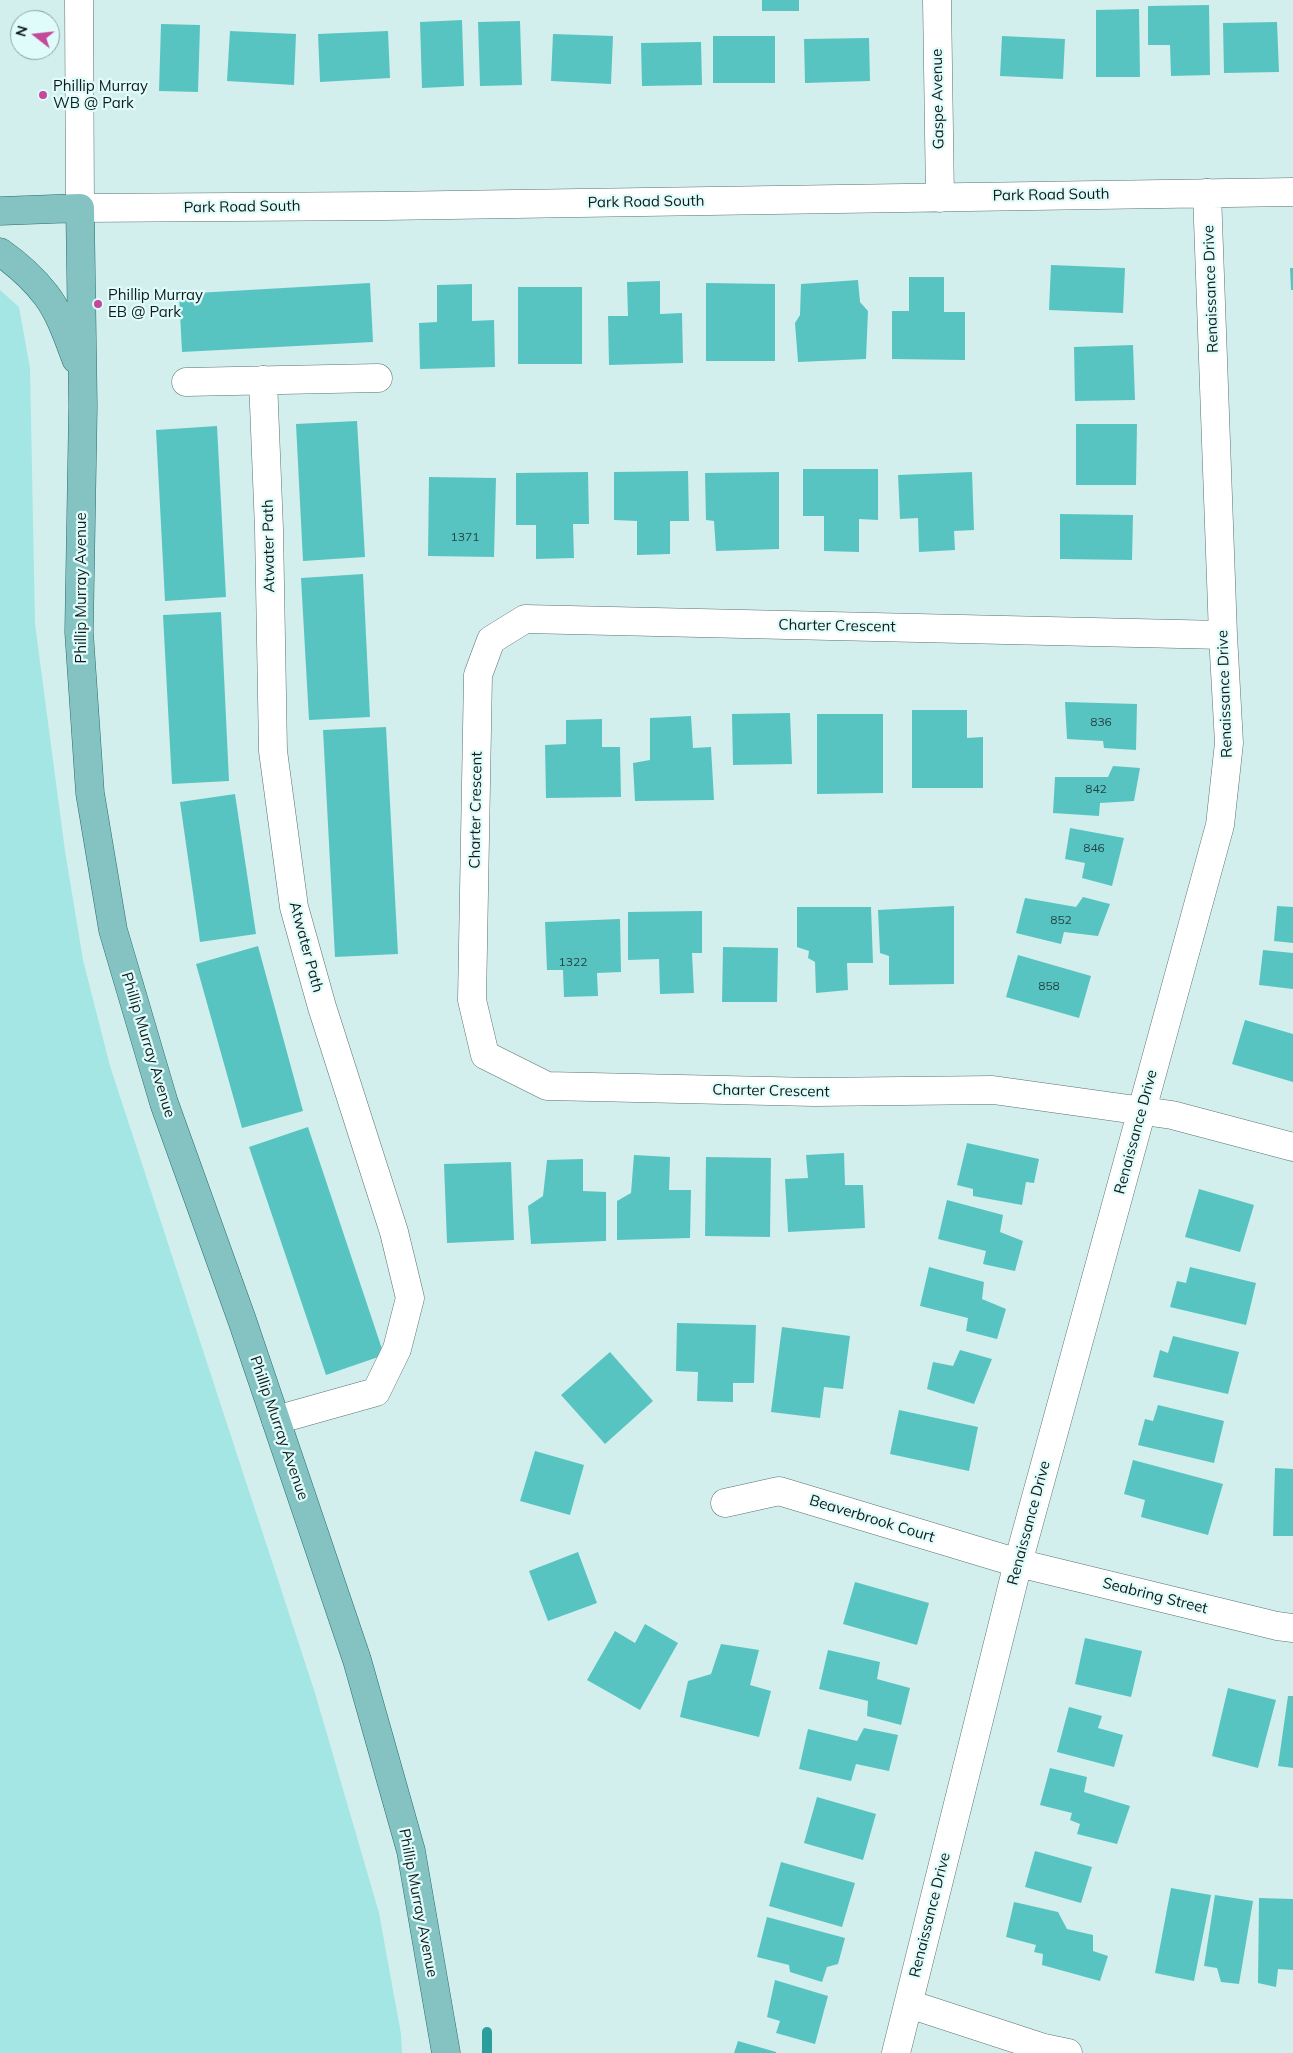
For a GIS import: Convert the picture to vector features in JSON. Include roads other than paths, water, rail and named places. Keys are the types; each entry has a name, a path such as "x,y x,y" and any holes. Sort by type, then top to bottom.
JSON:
{"main road":[{"name":"Park Road South","path":"0,210 80,208"},
{"name":"Phillip Murray Avenue","path":"80,208 83,374 79,632 90,793 113,930 164,1104 242,1320 357,1660 411,1851 446,2053"},
{"path":"0,252 20,267 47,296 63,327 83,374"}],"street":[{"name":"Phillip Murray Avenue","path":"79,0 80,208"},
{"name":"Gaspe Avenue","path":"937,0 940,198"},
{"name":"Park Road South","path":"80,208 1293,192"},
{"name":"Renaissance Drive","path":"896,2053 1018,1563 1220,825 1229,744 1223,635 1207,193"},
{"path":"186,382 378,378"},
{"name":"Atwater Path","path":"263,380 269,529 272,751 294,907 322,1008 394,1232 410,1298 397,1349 376,1392 276,1420"},
{"name":"Charter Crescent","path":"1141,1112 993,1090 814,1092 547,1086 485,1055 472,1000 478,675 491,640 525,619 1223,635"},
{"path":"1141,1112 1180,1117 1293,1148"},
{"name":"Beaverbrook Court","path":"725,1503 779,1491 1018,1563"},
{"name":"Seabring Street","path":"1018,1563 1277,1626 1293,1628"},
{"path":"909,2004 1044,2048 1068,2053"}],"waterway":[{"path":"487,2032 487,2053"}],"place":[{"name":"Phillip Murray WB @ Park","path":"43,95"},
{"name":"Phillip Murray EB @ Park","path":"98,304"}]}
